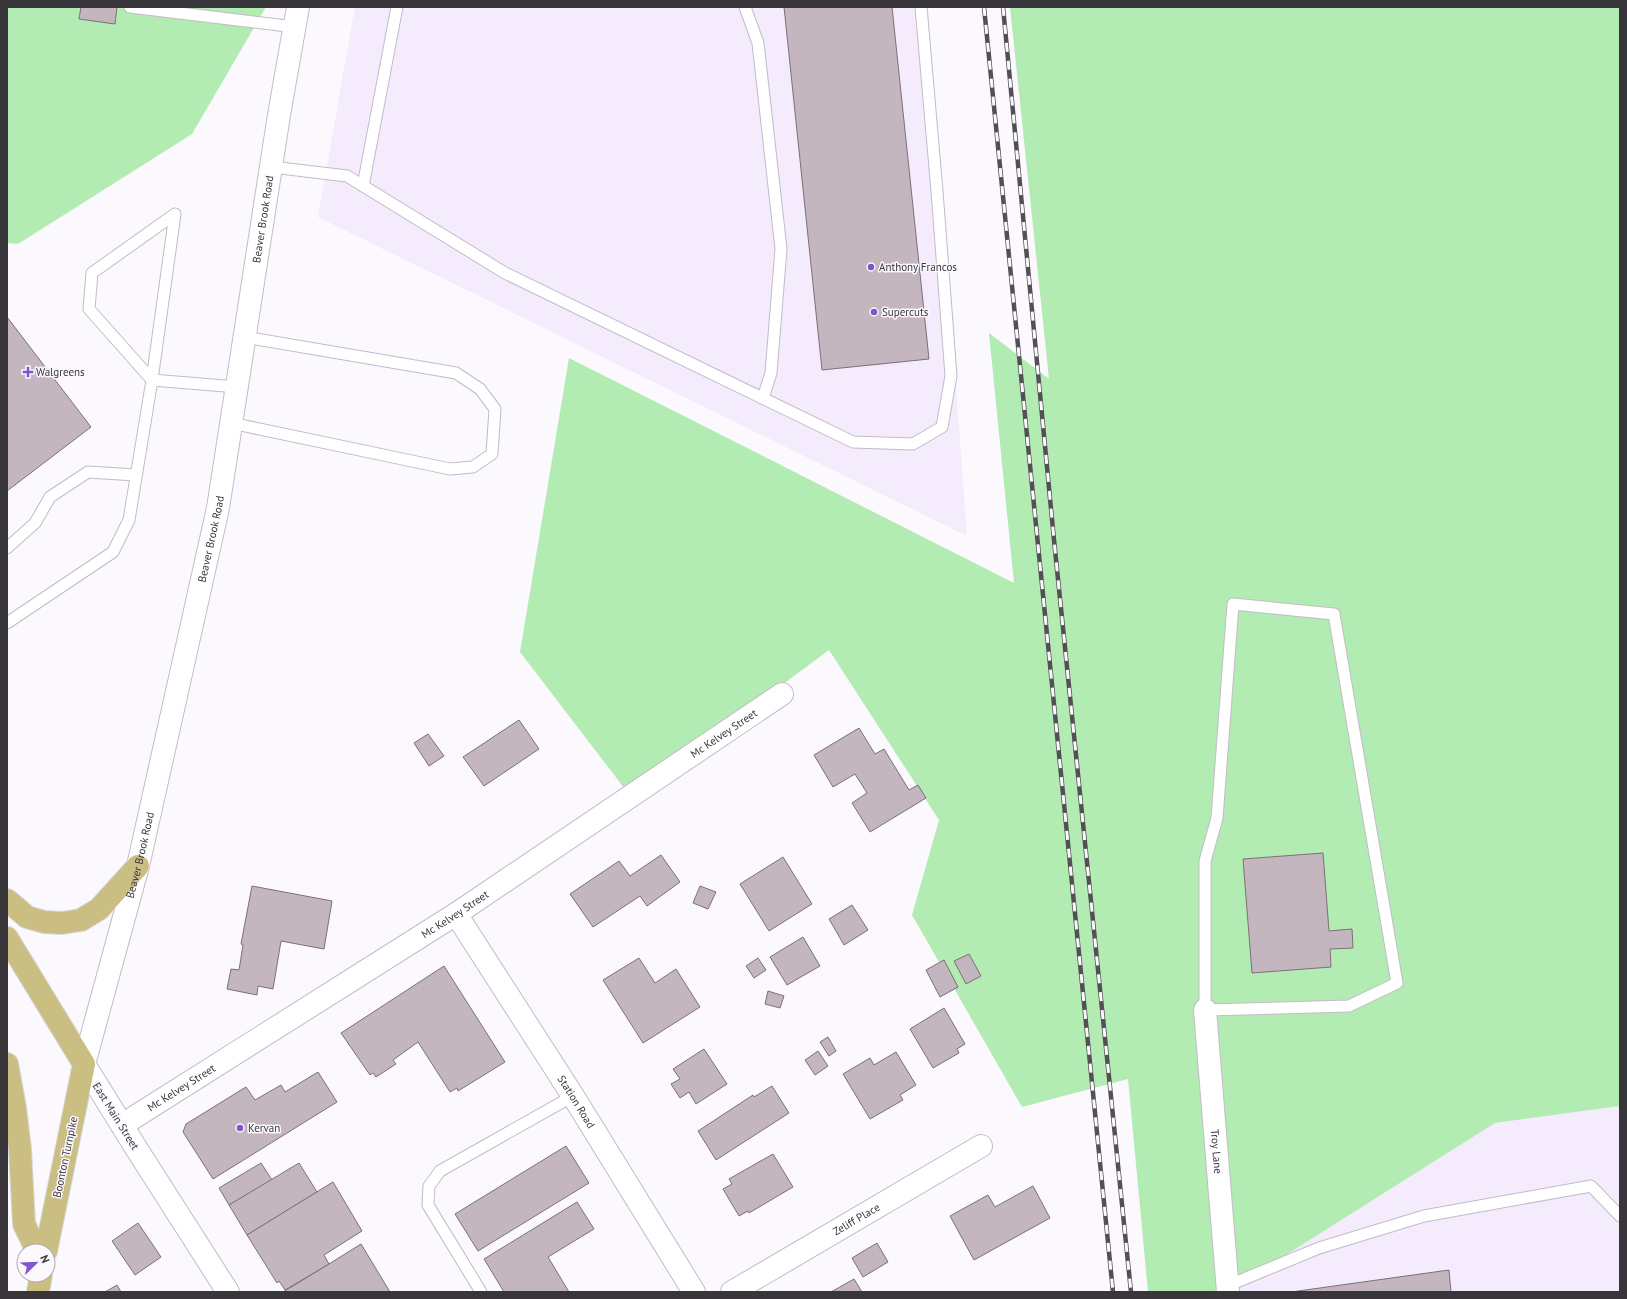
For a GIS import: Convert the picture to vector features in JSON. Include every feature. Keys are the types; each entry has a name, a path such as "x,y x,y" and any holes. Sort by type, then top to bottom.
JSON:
{"main road":[{"path":"7,900 28,917 44,922 62,923 81,920 99,909 138,866"},
{"name":"East Main Street","path":"7,938 84,1064"},
{"path":"7,1064 15,1108 20,1150 24,1224 33,1243"},
{"name":"Boonton Turnpike","path":"48,1243 84,1064"}],"street":[{"name":"Beaver Brook Road","path":"84,1064 138,866 218,508 244,338 297,17"},
{"name":"Mc Kelvey Street","path":"122,1125 456,914 782,694"},
{"name":"Station Road","path":"456,914 694,1292"},
{"name":"Troy Lane","path":"1205,1010 1228,1289"},
{"name":"East Main Street","path":"84,1064 228,1292"},
{"name":"Zeliff Place","path":"732,1292 980,1146"}],"lane":[{"path":"130,7 297,17"},
{"path":"363,186 396,7"},
{"path":"745,7 758,43 781,249 771,373 763,398"},
{"path":"272,167 347,176 505,273 853,442 914,444 942,427 951,376 937,184 921,7"},
{"path":"7,623 113,552 129,520 152,380 175,214 92,273 88,310 152,380 237,387"},
{"path":"231,423 450,469 473,467 492,454 495,409 480,389 456,373 244,338"},
{"path":"7,548 35,523 50,497 88,472 136,475"},
{"path":"1233,604 1334,614 1397,983 1349,1006 1205,1010 1205,861 1217,818 1233,604"},
{"path":"481,1292 428,1205 429,1186 440,1171 572,1096"},
{"path":"1228,1289 1319,1248 1424,1216 1591,1186 1620,1216"}],"shaded area":[{"path":"355,7 928,7 967,536 318,217"},
{"path":"1620,1106 1620,1292 1227,1292 1495,1123"}],"green space":[{"path":"7,7 266,7 192,134 18,244 7,243"},
{"path":"1010,7 1620,7 1620,1106 1495,1123 1227,1292 1148,1292 1128,1079 1022,1107 912,915 939,820 829,650 631,797 520,652 569,358 1014,583 989,333 1049,379"}],"building":[{"path":"81,7 117,7 115,24 79,19"},
{"path":"784,7 892,7 929,359 822,370"},
{"name":"Walgreens","path":"7,317 91,427 7,491"},
{"path":"519,720 539,749 484,786 463,757"},
{"path":"859,728 875,754 884,749 909,790 918,785 926,798 870,832 852,803 867,793 855,774 833,787 814,755"},
{"path":"428,734 444,756 429,766 414,743"},
{"path":"1323,853 1329,931 1352,929 1353,948 1330,949 1331,967 1252,973 1243,859"},
{"path":"661,855 680,882 647,906 640,896 593,927 570,894 619,861 630,876"},
{"path":"783,857 812,904 769,931 740,884"},
{"path":"252,886 332,901 324,949 281,941 273,989 258,986 257,995 227,989 231,969 239,970 243,945 241,944"},
{"path":"700,886 716,892 708,909 693,903"},
{"path":"852,905 868,930 844,945 829,919"},
{"path":"803,937 820,966 787,985 770,957"},
{"path":"969,954 981,976 966,984 954,961"},
{"path":"639,958 655,983 676,969 700,1007 643,1043 603,980"},
{"path":"758,958 766,970 754,978 746,966"},
{"path":"944,960 958,987 940,997 926,970"},
{"path":"444,966 505,1062 458,1091 457,1088 450,1092 418,1042 393,1060 396,1064 376,1077 373,1073 370,1075 341,1033"},
{"path":"768,991 784,996 780,1008 765,1004"},
{"path":"944,1008 965,1044 957,1049 959,1053 933,1068 910,1029"},
{"path":"828,1037 836,1051 829,1056 820,1042"},
{"path":"704,1049 727,1084 696,1104 689,1092 680,1098 671,1084 680,1079 673,1069"},
{"path":"818,1051 828,1066 815,1075 805,1060"},
{"path":"896,1052 916,1085 900,1095 903,1100 870,1119 843,1074 870,1058 874,1065"},
{"name":"Kervan","path":"318,1072 337,1102 213,1179 183,1132 186,1124 246,1087 255,1100 281,1085 285,1092"},
{"path":"772,1086 789,1113 716,1160 698,1131 753,1095 754,1097"},
{"path":"566,1146 589,1183 478,1251 455,1214"},
{"path":"773,1154 793,1187 749,1213 748,1211 739,1216 723,1189 732,1184 729,1179"},
{"path":"261,1163 272,1180 229,1205 219,1188"},
{"path":"299,1163 317,1192 247,1235 229,1205"},
{"path":"333,1182 362,1231 324,1255 329,1264 285,1290 279,1281 277,1283 247,1235"},
{"path":"1033,1186 1050,1218 974,1260 950,1216 988,1195 995,1207"},
{"path":"577,1202 594,1229 548,1257 569,1292 504,1292 484,1259"},
{"path":"138,1223 161,1257 135,1275 112,1241"},
{"path":"877,1243 888,1262 863,1277 852,1258"},
{"path":"361,1244 390,1292 283,1292 329,1264"},
{"path":"1449,1270 1451,1292 1291,1292"},
{"path":"854,1279 862,1292 831,1292"},
{"path":"117,1285 121,1292 105,1292"}],"railway":[{"path":"984,7 1113,1292"},
{"path":"1003,7 1054,540 1131,1292"}],"place":[{"name":"Anthony Francos","path":"871,267"},
{"name":"Supercuts","path":"874,312"},
{"name":"Walgreens","path":"28,372"},
{"name":"Kervan","path":"240,1128"}]}
